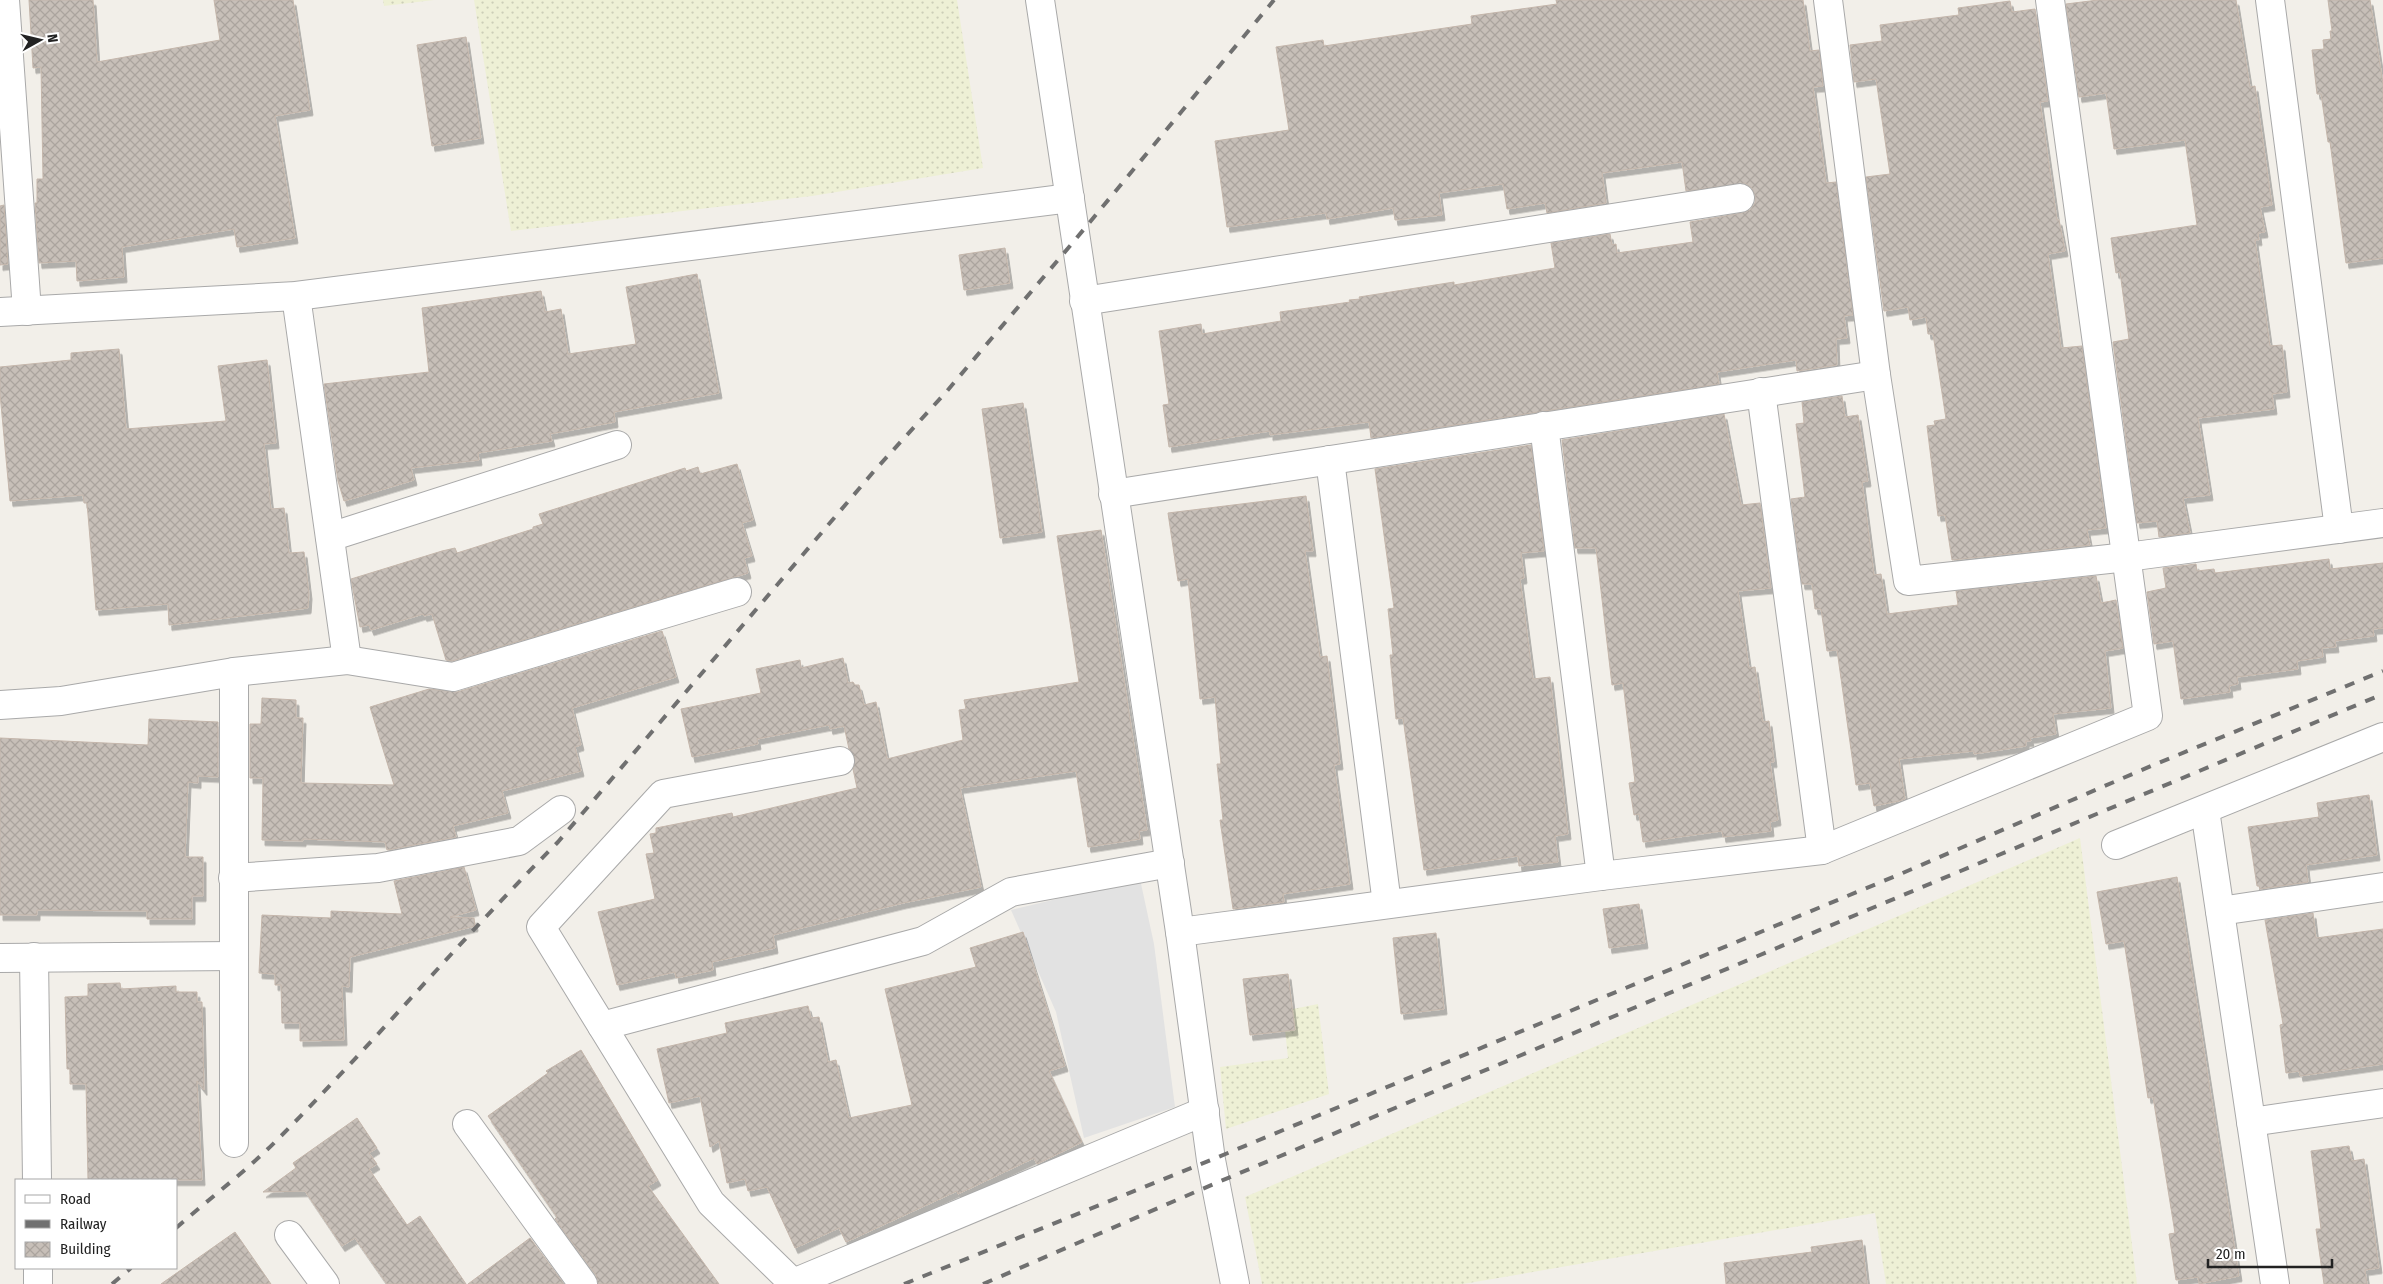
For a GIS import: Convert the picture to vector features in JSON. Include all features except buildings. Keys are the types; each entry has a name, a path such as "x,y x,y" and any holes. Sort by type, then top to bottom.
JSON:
{"street":[{"path":"5,0 27,310"},
{"path":"1040,0 1170,863 1211,1160 1235,1284"},
{"path":"1828,0 1876,375 1908,581 2127,557 2383,524"},
{"path":"1180,932 1601,876 1822,850 2148,716 2050,0"},
{"path":"2270,0 2339,529"},
{"path":"0,312 296,296 1070,198"},
{"path":"1084,301 1740,198"},
{"path":"296,296 347,660"},
{"path":"1113,494 1876,375"},
{"path":"1761,392 1822,850"},
{"path":"1544,426 1601,876"},
{"path":"330,537 617,446"},
{"path":"1330,460 1387,904"},
{"path":"0,705 61,701 234,672 347,660 453,677 737,592"},
{"path":"234,672 234,1143"},
{"path":"2116,845 2383,737"},
{"path":"840,761 663,794 541,927 711,1203 792,1284 1205,1111"},
{"path":"234,878 378,868 519,841 561,810"},
{"path":"2205,810 2275,1284"},
{"path":"602,1026 923,941 1011,892 1170,863"},
{"path":"2220,911 2383,886"},
{"path":"0,958 234,956"},
{"path":"34,958 37,1179"},
{"path":"2251,1122 2383,1102"},
{"path":"467,1124 583,1284"},
{"path":"289,1235 325,1284"},
{"path":"38,1269 38,1284"}],"green space":[{"path":"383,0 434,0 384,6"},
{"path":"474,0 957,0 983,168 812,196 511,231"},
{"path":"2080,838 2137,1284 1886,1284 1875,1213 1463,1284 1262,1284 1245,1197"},
{"path":"1318,1004 1329,1094 1226,1129 1220,1067 1288,1058 1283,1011"}],"shaded area":[{"path":"1140,879 1154,944 1175,1107 1084,1138 1056,1012 1011,910"}],"railway":[{"path":"178,1226 276,1141 558,842 875,470 947,391 1274,0"},
{"path":"904,1284 1211,1160 1898,875 2151,766 2383,671"},
{"path":"983,1284 1216,1183 2383,694"},
{"path":"112,1284 130,1269"}]}
